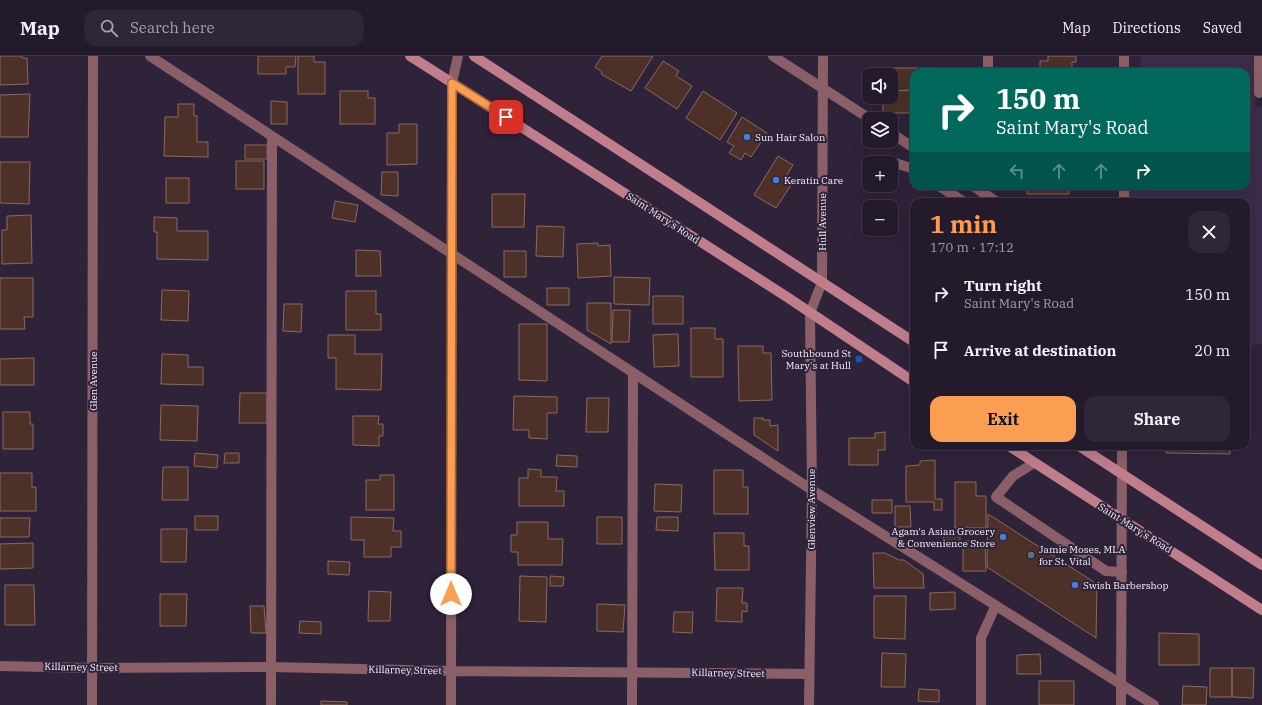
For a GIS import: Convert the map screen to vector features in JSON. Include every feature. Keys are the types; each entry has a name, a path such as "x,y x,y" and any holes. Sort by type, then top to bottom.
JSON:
{"main road":[{"name":"Saint Mary's Road","path":"410,56 810,313 910,379"},
{"path":"474,56 910,339"},
{"name":"Saint Mary's Road","path":"1015,450 1122,521 1262,610"},
{"path":"1085,450 1262,565"}],"street":[{"name":"Glen Avenue","path":"92,705 93,56"},
{"path":"150,56 812,490 1154,705"},
{"path":"451,705 452,83 458,56"},
{"path":"773,56 862,114"},
{"name":"Hull Avenue","path":"810,313 822,282 823,56"},
{"path":"988,56 988,68"},
{"path":"1124,56 1124,68"},
{"path":"1259,56 1260,93"},
{"path":"271,705 272,136"},
{"path":"898,138 910,145"},
{"path":"898,164 910,168"},
{"path":"946,190 958,198"},
{"path":"980,190 991,195"},
{"name":"Glenview Avenue","path":"809,705 812,490 810,313"},
{"path":"632,705 633,374"},
{"path":"1121,705 1122,450"},
{"path":"1034,463 1013,476 996,497 1106,571 1122,572"},
{"path":"981,705 981,638 996,607"},
{"name":"Killarney Street","path":"0,666 92,668 271,667 451,671 809,674"}],"shaded area":[{"path":"1141,56 1258,56 1255,107 1262,107 1262,344 1250,346 1250,198 1124,198 1124,190 1250,190 1250,68 1140,68"}],"building":[{"path":"0,56 22,56 22,58 27,58 28,84 0,85"},
{"path":"258,56 296,56 295,67 286,67 286,74 258,74"},
{"path":"298,56 314,56 314,62 325,62 325,94 298,94"},
{"path":"602,56 653,56 631,91 601,74 602,72 595,67"},
{"path":"1048,56 1076,56 1076,62 1072,62 1072,68 1040,68 1040,61 1048,61"},
{"path":"663,61 679,71 676,76 692,86 677,109 645,88"},
{"path":"898,68 910,68 910,90 898,91"},
{"path":"910,90 910,113 883,112 883,104 898,104 898,91"},
{"path":"340,91 368,91 368,98 375,98 375,124 340,124"},
{"path":"703,91 737,113 720,140 686,118"},
{"path":"30,94 28,137 0,137 0,95"},
{"path":"271,101 287,102 287,124 271,124"},
{"path":"178,104 194,104 194,116 197,116 197,142 208,142 208,157 164,156 165,117 178,117"},
{"name":"Sun Hair Salon","path":"742,117 767,133 751,157 745,153 741,160 729,153 734,146 727,142"},
{"path":"399,124 417,124 417,164 387,165 387,133 399,133"},
{"path":"245,145 267,145 267,159 245,159"},
{"name":"Keratin Care","path":"778,156 793,165 785,178 793,182 776,208 754,195"},
{"path":"236,161 264,161 264,189 236,189"},
{"path":"0,162 30,162 29,204 0,203"},
{"path":"382,172 398,172 398,196 381,195"},
{"path":"166,178 189,178 189,203 166,203"},
{"path":"1027,190 1069,190 1069,194 1027,194"},
{"path":"492,194 525,194 524,227 492,227"},
{"path":"335,201 358,205 355,222 332,218"},
{"path":"31,215 32,263 2,264 2,230 7,230 7,216"},
{"path":"154,217 177,218 177,231 208,231 208,260 157,259 157,232 154,232"},
{"path":"537,226 564,227 563,257 536,256"},
{"path":"598,243 598,246 610,245 611,276 578,278 577,244"},
{"path":"356,250 380,251 381,276 356,276"},
{"path":"504,251 526,251 526,277 504,277"},
{"path":"614,277 650,278 649,305 614,304"},
{"path":"0,278 33,278 33,317 24,317 25,329 0,329"},
{"path":"547,288 569,288 569,305 547,305"},
{"path":"162,290 189,291 188,321 161,320"},
{"path":"346,291 376,291 376,314 381,314 381,330 346,330"},
{"path":"653,296 683,296 683,324 653,324"},
{"path":"587,303 611,303 611,344 587,330"},
{"path":"284,304 302,304 301,332 283,331"},
{"path":"613,310 630,310 629,342 612,342"},
{"path":"519,324 547,324 547,381 519,380"},
{"path":"691,328 715,328 715,339 723,339 723,377 691,377"},
{"path":"678,334 679,366 654,367 653,335"},
{"path":"328,335 355,335 355,354 382,354 381,390 336,389 336,358 328,358"},
{"path":"738,346 763,346 763,353 771,353 772,400 739,401"},
{"path":"162,354 188,355 188,367 203,367 203,385 161,384"},
{"path":"34,358 34,385 0,385 0,359"},
{"path":"240,393 267,393 267,423 239,423"},
{"path":"514,396 557,397 557,413 547,413 547,439 529,438 529,430 513,430"},
{"path":"587,398 609,398 608,432 586,432"},
{"path":"161,405 198,406 197,441 160,440"},
{"path":"3,412 30,412 30,424 33,424 33,449 3,449"},
{"path":"353,416 379,416 378,424 383,424 383,436 379,436 379,446 353,445"},
{"path":"754,418 770,420 770,426 778,425 778,451 754,435"},
{"path":"885,432 885,450 878,450 878,465 849,465 849,438 875,438 875,433"},
{"path":"1166,450 1230,450 1230,454 1166,453"},
{"path":"195,453 218,455 217,468 194,466"},
{"path":"225,453 239,453 239,463 224,463"},
{"path":"557,455 577,456 577,467 556,466"},
{"path":"935,460 935,499 942,499 942,510 934,510 934,502 906,502 906,466 920,465 920,461"},
{"path":"163,467 188,467 188,500 162,500"},
{"path":"528,469 541,470 541,477 557,477 556,491 564,491 564,506 519,506 519,478 528,478"},
{"path":"714,470 743,470 743,487 748,487 748,514 714,514"},
{"path":"0,473 32,473 32,487 36,487 36,511 0,511"},
{"path":"380,475 394,475 394,510 366,510 366,480 380,480"},
{"path":"955,482 976,482 976,496 986,496 986,528 955,528"},
{"path":"655,484 682,485 681,512 654,511"},
{"path":"872,500 892,500 892,513 872,513"},
{"path":"895,506 910,506 911,527 895,527"},
{"path":"988,514 1097,584 1096,638 987,567"},
{"path":"195,516 218,516 218,530 195,530"},
{"path":"351,517 394,518 393,531 401,531 401,547 391,547 391,557 364,557 364,540 351,540"},
{"path":"597,517 622,517 622,544 597,544"},
{"path":"657,517 678,517 678,531 656,530"},
{"path":"0,518 30,518 29,537 0,537"},
{"path":"517,522 548,522 548,539 563,539 562,565 518,565 518,552 511,552 511,535 517,535"},
{"path":"161,529 187,529 186,562 161,562"},
{"path":"944,530 960,530 960,545 943,544"},
{"path":"714,533 744,533 744,546 749,546 749,570 715,570"},
{"path":"963,541 985,541 986,571 963,571"},
{"path":"33,543 33,568 0,569 0,544"},
{"path":"873,553 885,553 899,560 904,560 923,574 924,588 874,588"},
{"path":"328,561 350,562 349,575 328,574"},
{"path":"520,576 547,577 546,622 519,621"},
{"path":"550,576 564,577 563,586 550,586"},
{"path":"5,585 34,585 35,625 5,625"},
{"path":"717,588 743,588 742,603 747,603 747,612 742,611 742,622 716,621"},
{"path":"369,591 391,592 390,621 368,621"},
{"path":"955,592 955,609 930,610 930,593"},
{"path":"160,594 187,594 186,626 160,626"},
{"path":"874,596 906,596 905,639 874,638"},
{"path":"597,604 625,605 623,632 597,631"},
{"path":"250,606 264,606 266,633 251,633"},
{"path":"674,612 693,612 692,633 673,632"},
{"path":"300,621 321,622 321,634 299,633"},
{"path":"1159,633 1199,634 1199,665 1159,665"},
{"path":"882,653 906,654 905,687 881,687"},
{"path":"1040,654 1041,674 1017,674 1017,655"},
{"path":"1210,668 1232,668 1232,697 1210,697"},
{"path":"1232,668 1254,668 1253,698 1232,697"},
{"path":"1039,681 1074,681 1074,705 1039,705"},
{"path":"1183,686 1207,687 1206,705 1182,705"},
{"path":"919,689 939,690 939,702 918,701"},
{"path":"321,701 347,702 347,705 321,705"}],"place":[{"name":"Sun Hair Salon","path":"747,137"},
{"name":"Keratin Care","path":"776,180"},
{"name":"Southbound St Mary's at Hull","path":"859,359"},
{"name":"Agam's Asian Grocery & Convenience Store","path":"1003,537"},
{"name":"Jamie Moses, MLA for St. Vital","path":"1031,555"},
{"name":"Swish Barbershop","path":"1075,585"}],"route":[{"path":"451,594 452,83 506,117"}]}
